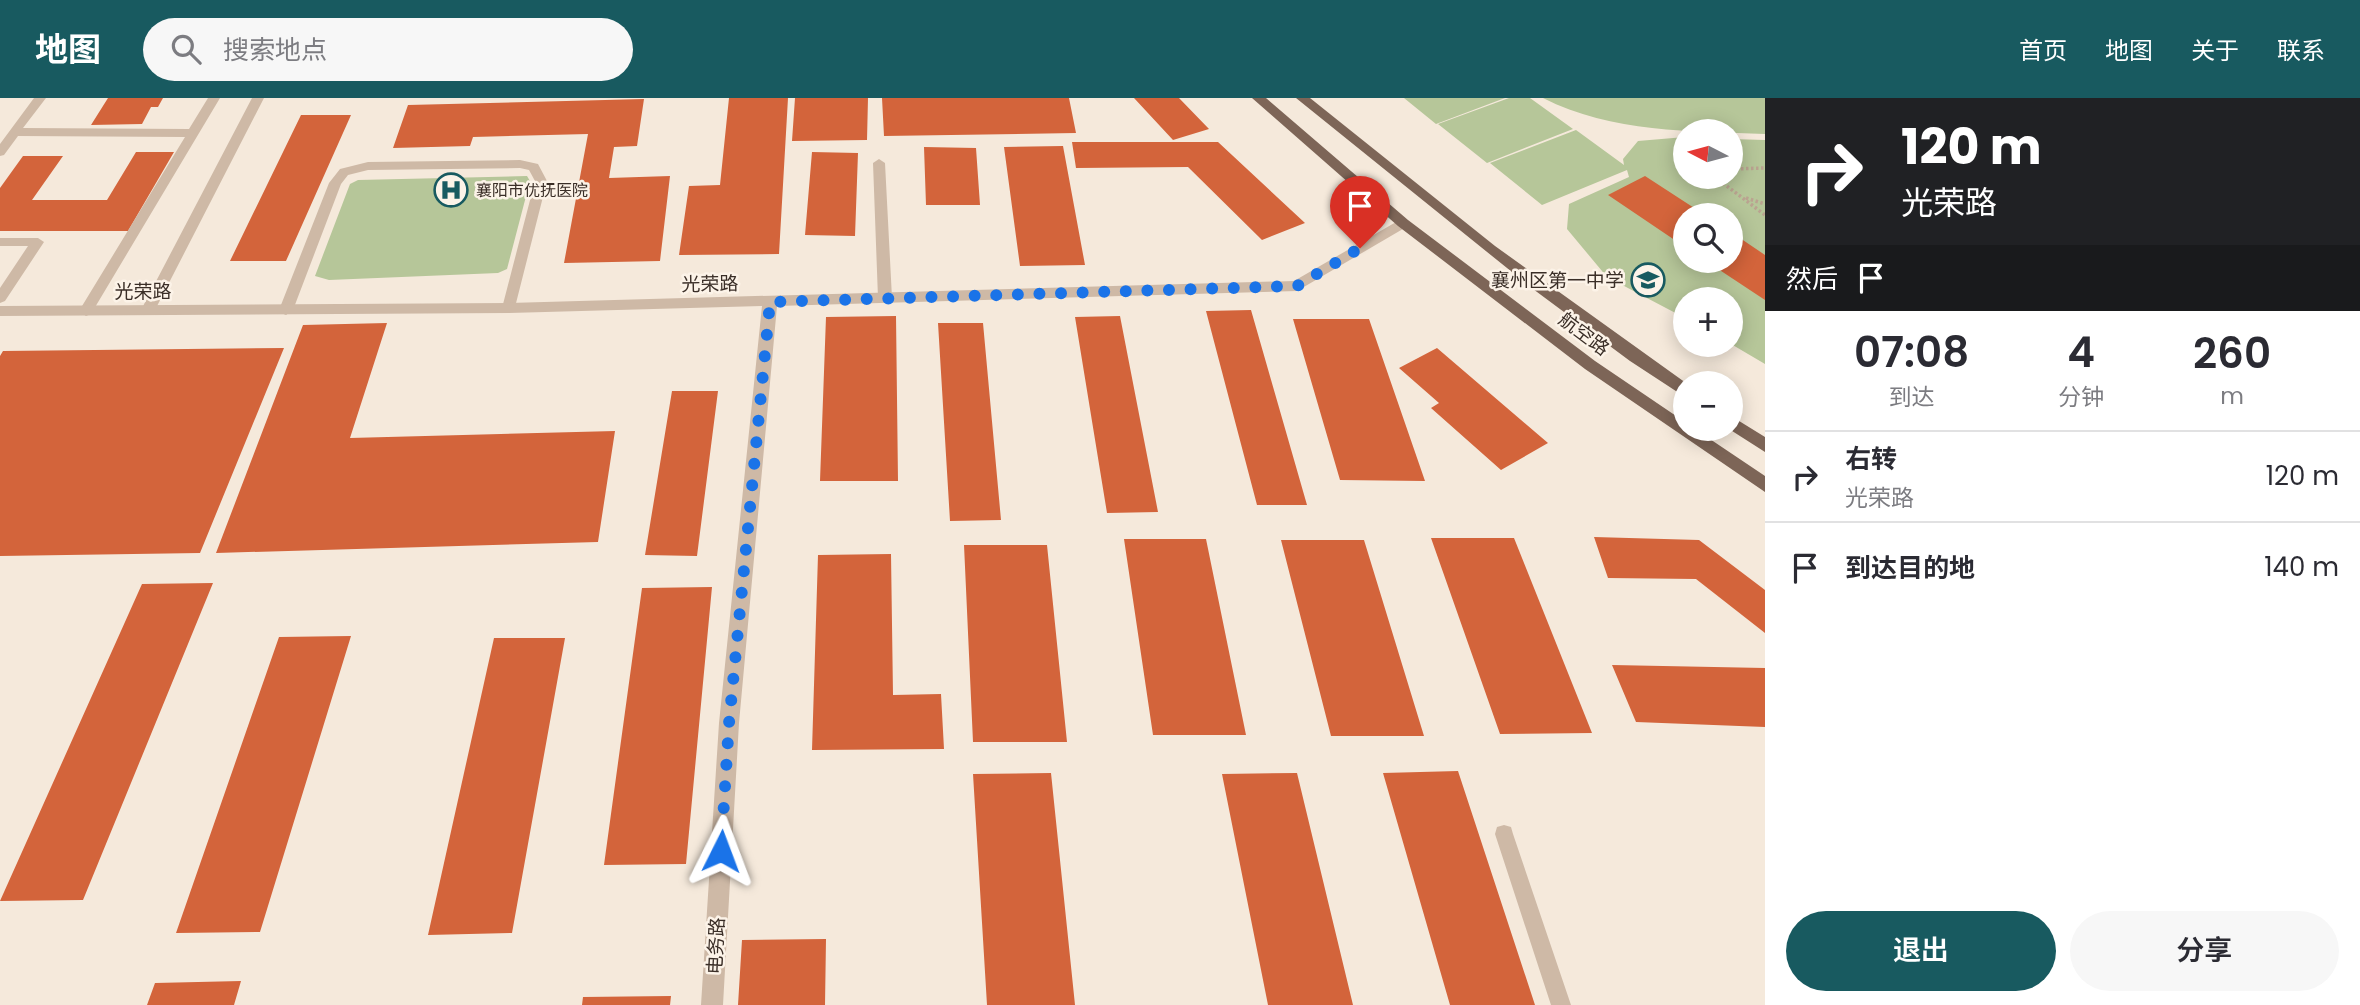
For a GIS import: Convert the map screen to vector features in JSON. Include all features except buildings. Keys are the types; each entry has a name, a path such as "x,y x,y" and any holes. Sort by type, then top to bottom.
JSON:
{"main road":[{"name":"航空路","path":"1258,98 1403,223 1590,365 1765,485"},
{"name":"航空路","path":"1302,98 1432,205 1617,345 1673,383"},
{"path":"1743,430 1765,445"}],"street":[{"name":"光荣路","path":"0,311 509,308 1297,286 1403,223"},
{"name":"电务路","path":"712,1005 729,723 770,302"}],"lane":[{"path":"0,152 40,98"},
{"path":"86,311 214,98"},
{"path":"148,310 258,98"},
{"path":"15,132 193,133"},
{"path":"286,310 335,183 344,172 368,166 520,163 534,167 541,181 509,308"},
{"path":"878,163 885,298"},
{"path":"0,242 38,242 0,298"},
{"path":"1504,834 1561,1005"}],"path":[{"path":"1743,169 1765,168"},
{"path":"1732,189 1765,215"},
{"path":"1742,197 1765,204"}],"green space":[{"path":"1404,98 1505,98 1436,124"},
{"path":"1509,98 1530,98 1573,129 1487,163 1438,124"},
{"path":"1543,98 1765,98 1765,134 1743,133 1743,119 1673,119 1673,130 1624,124 1569,109"},
{"path":"1576,130 1624,165 1623,159 1638,141 1673,138 1673,189 1743,189 1743,139 1765,140 1765,364 1743,351 1743,287 1673,287 1673,312 1607,277 1567,229 1569,204 1629,177 1627,170 1542,205 1490,163"},
{"path":"527,176 530,181 507,269 498,273 329,280 315,276 350,184 358,180"}],"place":[{"name":"襄阳市优抚医院","path":"451,190"},
{"name":"襄州区第一中学","path":"1648,280"}],"route":[{"path":"721,851 729,723 770,302 1297,286 1360,248"}]}
